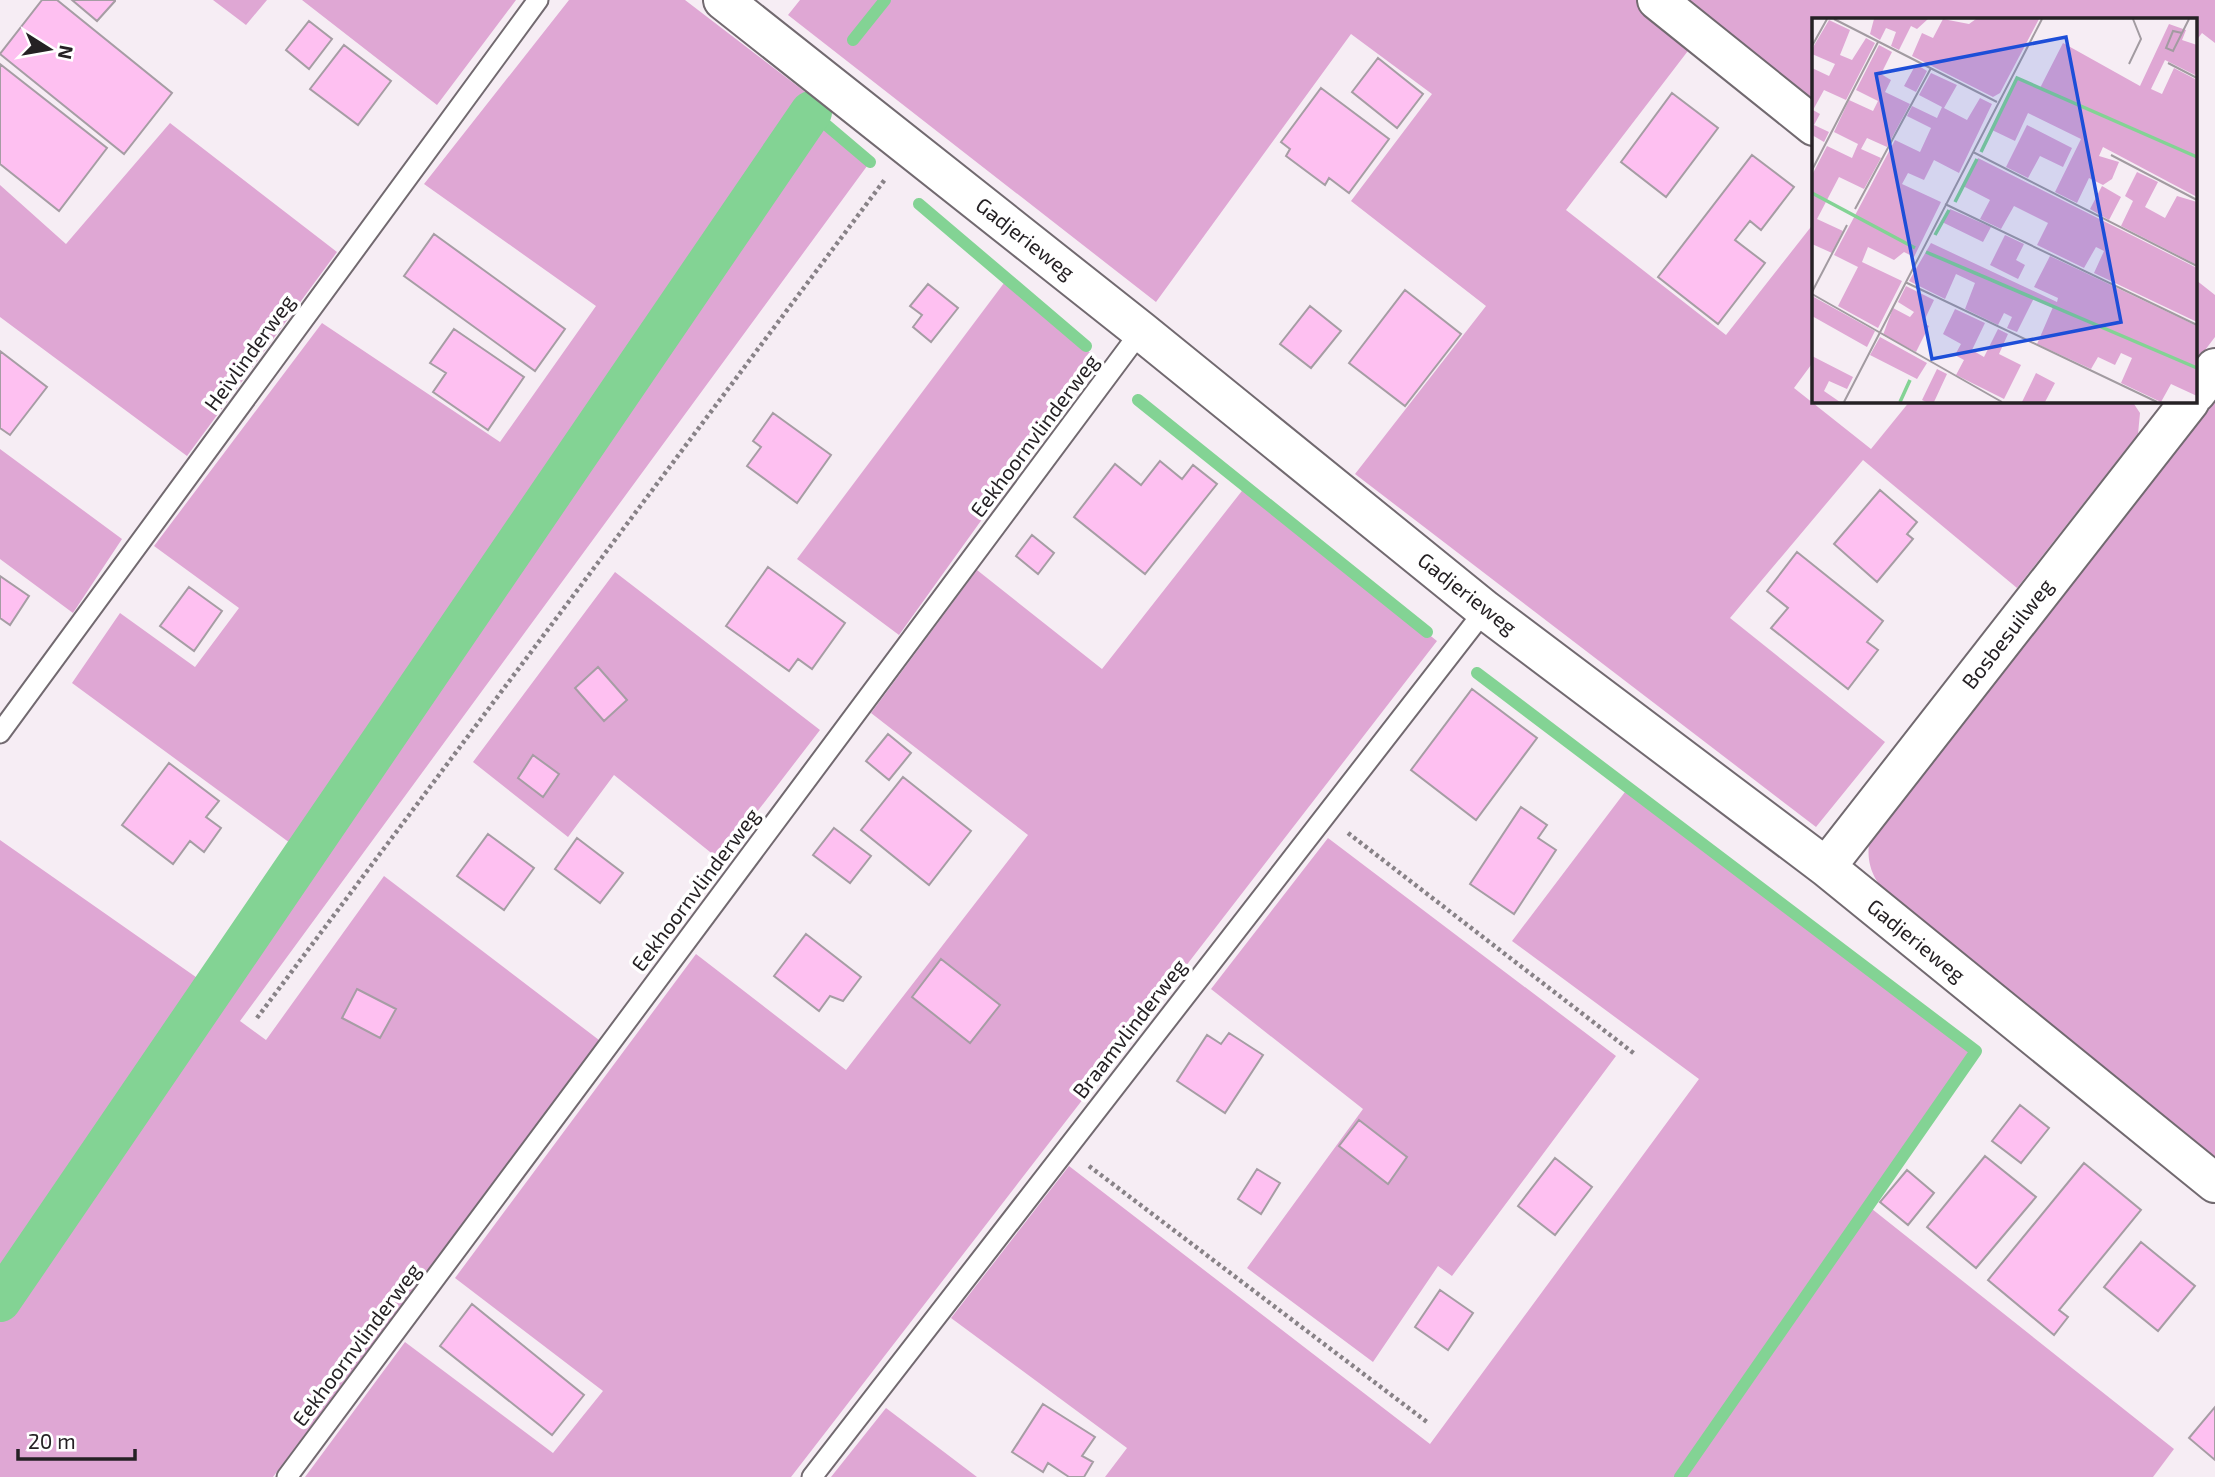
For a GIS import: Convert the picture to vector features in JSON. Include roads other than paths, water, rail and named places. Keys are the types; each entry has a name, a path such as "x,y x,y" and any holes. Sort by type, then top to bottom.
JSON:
{"street":[{"name":"Gadjerieweg","path":"723,0 1141,331 1485,610 1826,867 2215,1183"},
{"path":"1657,0 1812,124"},
{"name":"Bosbesuilweg","path":"2198,385 2215,368"},
{"name":"Bosbesuilweg","path":"1826,867 2179,403"}],"lane":[{"name":"Heivlinderweg","path":"0,733 538,0"},
{"name":"Eekhoornvlinderweg","path":"287,1477 1141,331"},
{"name":"Braamvlinderweg","path":"812,1477 1485,610"}],"waterway":[{"path":"853,40 885,0"},
{"path":"811,112 870,162"},
{"path":"0,1301 811,112"},
{"path":"919,204 1086,346"},
{"path":"1138,400 1427,632"},
{"path":"1477,673 1976,1051 1680,1477"}]}
